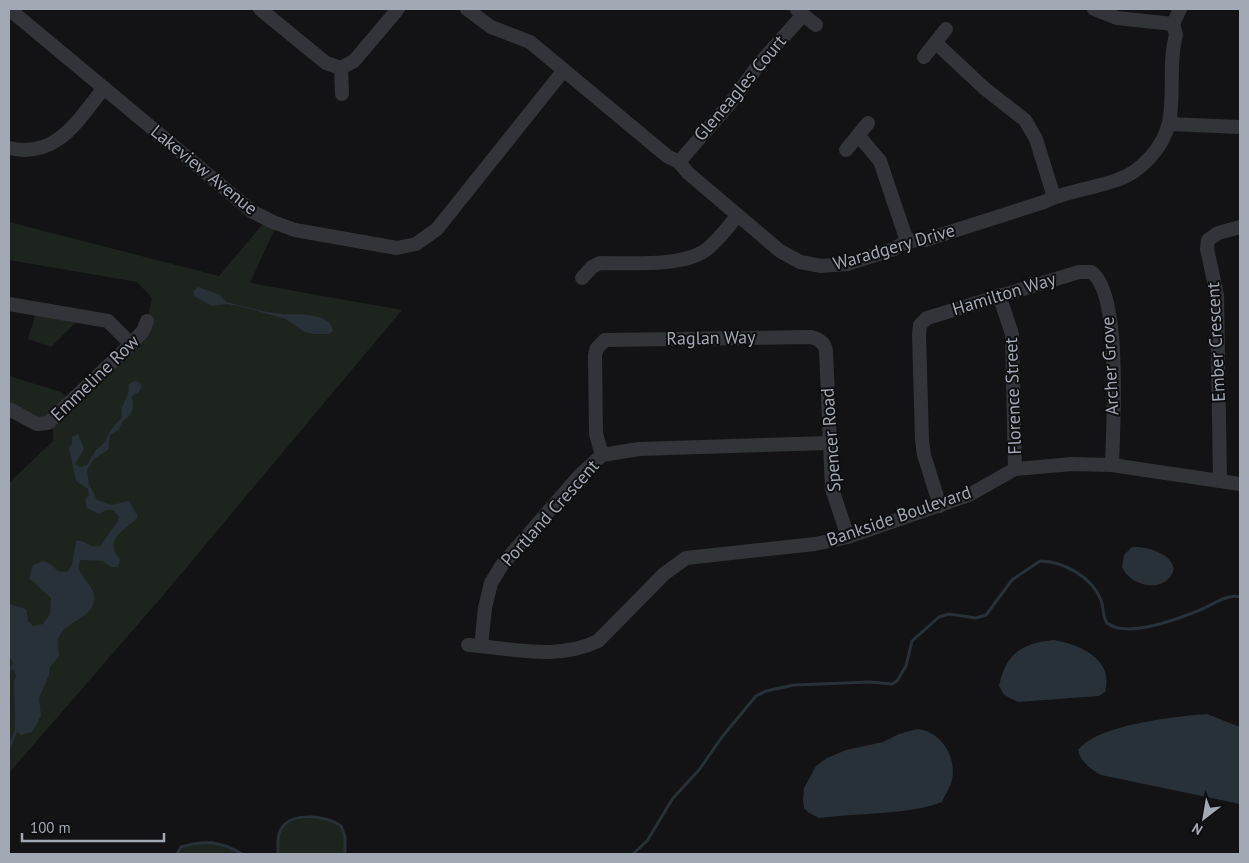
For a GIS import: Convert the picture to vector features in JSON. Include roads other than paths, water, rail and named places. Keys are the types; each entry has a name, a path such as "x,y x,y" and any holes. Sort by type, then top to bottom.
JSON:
{"street":[{"name":"Lakeview Avenue","path":"9,9 258,215 295,230 397,248 416,244 437,229 564,70"},
{"path":"260,9 326,63 341,68 354,61 398,9"},
{"name":"Waradgery Drive","path":"467,9 491,27 530,42 667,156 679,162 685,171 788,257 814,266 847,264 894,249 907,241 920,241 945,234 1044,202 1054,197 1088,189 1128,175 1143,164 1155,151 1169,124 1176,35 1173,24 1180,9"},
{"path":"1094,9 1117,18 1173,24"},
{"name":"Gleneagles Court","path":"679,162 732,101 799,12 816,25"},
{"path":"924,57 946,29"},
{"path":"936,42 984,88 1025,120 1036,139 1054,197"},
{"path":"341,68 342,94"},
{"path":"9,148 25,151 38,150 58,140 104,88"},
{"path":"846,150 868,123"},
{"path":"1169,124 1240,127"},
{"path":"858,135 880,161 907,241"},
{"path":"582,278 592,267 600,263 681,260 695,256 711,246 737,216"},
{"name":"Ember Crescent","path":"1220,481 1217,295 1207,249 1208,240 1218,233 1240,227"},
{"name":"Hamilton Way","path":"940,506 924,456 922,440 920,325 927,318 999,295 1079,272 1090,272"},
{"name":"Archer Grove","path":"1090,272 1100,282 1112,327 1114,386 1112,465"},
{"name":"Florence Street","path":"999,295 1012,334 1015,469"},
{"path":"9,304 108,321 131,344"},
{"name":"Emmeline Row","path":"9,409 40,425 48,423 131,344 143,331 147,321"},
{"name":"Raglan Way","path":"602,455 596,434 595,355 601,343 611,339 811,337 822,341"},
{"name":"Spencer Road","path":"822,341 826,351 832,489 848,537"},
{"name":"Portland Crescent","path":"474,645 491,583 502,566 579,476 602,455 639,449 829,443"},
{"name":"Bankside Boulevard","path":"474,645 554,653 585,648 598,641 664,574 686,558 815,544 848,537 969,495 1015,469 1072,464 1112,465 1240,484"}],"waterway":[{"path":"633,854 647,841 673,798 699,770 722,737 756,696 766,691 794,685 870,682 892,684 897,681 906,666 912,641 939,617 949,614 976,618 986,615 1012,580 1040,561 1067,567 1084,578 1097,592 1107,623 1127,629 1153,626 1191,614 1225,598 1240,597"},
{"path":"9,748 16,731"},
{"path":"278,854 279,833 285,825 291,820 309,817 327,819 341,826 345,837 345,854"},
{"path":"177,854 181,847 197,843 220,844 242,854"}]}
